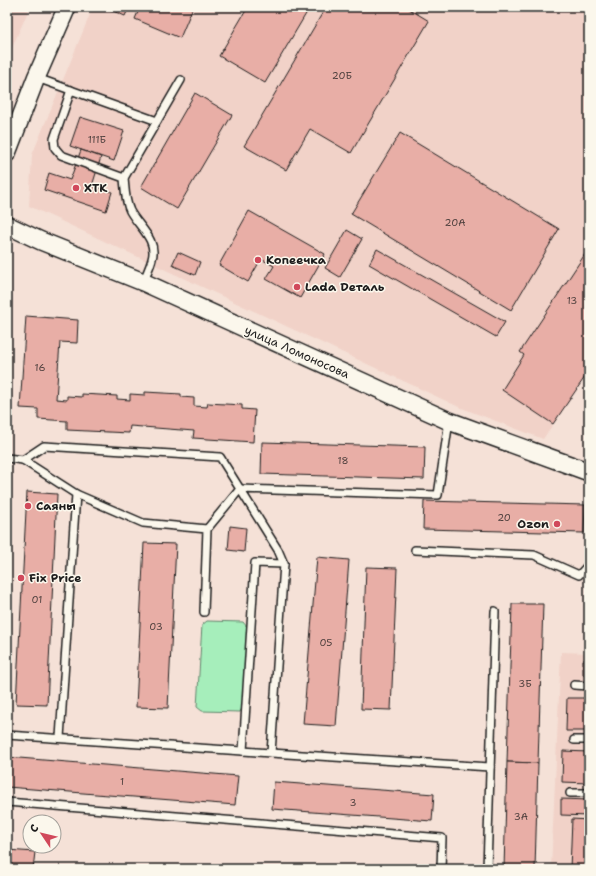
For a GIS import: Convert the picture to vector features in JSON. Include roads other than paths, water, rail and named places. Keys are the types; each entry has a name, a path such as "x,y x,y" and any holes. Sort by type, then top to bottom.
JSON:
{"street":[{"path":"7,153 36,78 66,7"},
{"name":"улица Ломоносова","path":"7,225 41,241 143,282 450,421 589,472"}],"lane":[{"path":"36,78 157,121"},
{"path":"143,282 153,258 153,250 150,240 129,210 124,178 181,80"},
{"path":"71,90 54,139 55,148 61,155 124,178"},
{"path":"240,489 438,495 450,421"},
{"path":"23,460 44,446 220,457 278,550 284,564 271,753"},
{"path":"7,458 23,460 76,494 143,523 207,529"},
{"path":"204,612 207,529 240,489"},
{"path":"60,738 76,494"},
{"path":"415,550 534,555 579,575 589,564"},
{"path":"243,751 255,563 284,564"},
{"path":"487,869 495,611"},
{"path":"574,685 589,686"},
{"path":"7,735 490,767"},
{"path":"574,740 589,740"},
{"path":"570,793 589,793"},
{"path":"7,802 442,838 441,869"}],"place":[{"name":"ХТК","path":"76,188"},
{"name":"Копеечка","path":"258,260"},
{"name":"Lada Dеталь","path":"297,287"},
{"name":"Саяны","path":"28,506"},
{"name":"Ozon","path":"557,524"},
{"name":"Fix Price","path":"21,578"}]}
